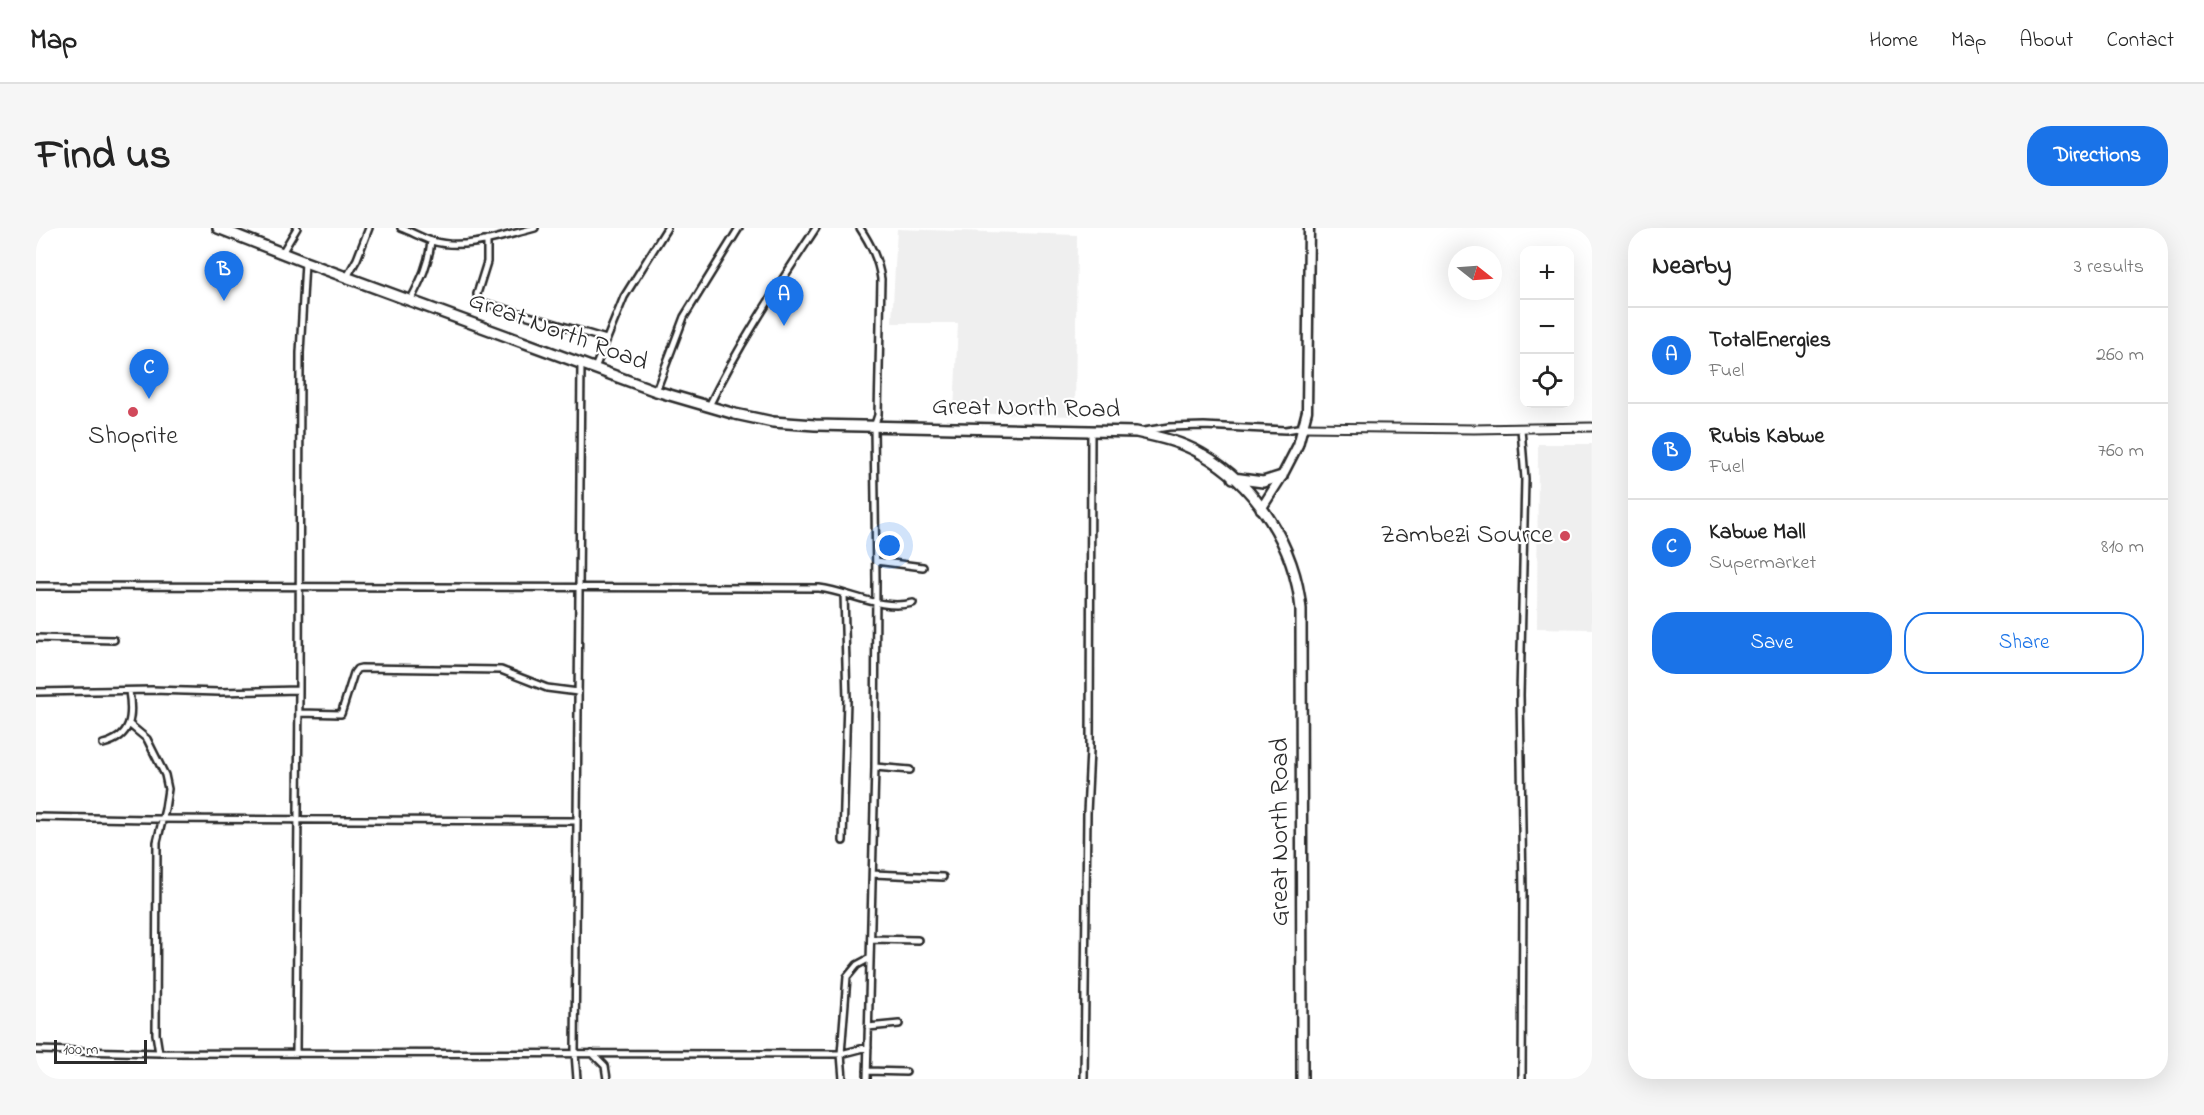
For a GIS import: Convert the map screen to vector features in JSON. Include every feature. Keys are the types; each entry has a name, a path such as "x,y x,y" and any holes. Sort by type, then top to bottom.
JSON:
{"highway":[{"name":"Great North Road","path":"218,228 282,254 411,299 656,391 773,422 874,427 1136,432 1162,438 1202,454 1233,478 1272,523 1292,562 1301,609 1302,1079"},
{"path":"1233,478 1268,482 1282,476"}],"main road":[{"path":"1261,509 1298,445 1307,411 1310,228"}],"street":[{"path":"282,254 297,228"},
{"path":"347,276 357,259 369,228"},
{"path":"401,228 431,241 462,244 536,228"},
{"path":"594,368 624,297 667,228"},
{"path":"656,391 684,317 739,228"},
{"path":"709,406 752,325 816,228"},
{"path":"860,228 871,246 881,279 878,415 874,427 875,767 867,1079"},
{"path":"487,240 487,262 477,294 478,301 606,339"},
{"path":"411,299 424,273 431,241"},
{"path":"296,1052 300,713 298,587 300,353 305,262"},
{"path":"577,1079 575,1053 581,363"},
{"path":"1136,432 1169,427 1286,430 1303,428 1592,427"},
{"path":"1521,429 1525,479 1520,695 1523,893 1522,1079"},
{"path":"1084,1079 1090,750 1091,430"},
{"path":"876,561 923,567"},
{"path":"36,586 819,588 875,603 913,603"},
{"path":"843,841 847,699 844,594"},
{"path":"36,638 114,640"},
{"path":"300,713 340,714 354,674 357,669 361,668 501,670 547,688 578,692"},
{"path":"36,692 219,693 299,690"},
{"path":"103,744 113,742 121,736 129,724 132,712 129,691"},
{"path":"129,724 147,740 165,775 168,789 164,819 157,842 156,1034 159,1053"},
{"path":"875,767 910,770"},
{"path":"36,817 577,820"},
{"path":"873,874 943,877"},
{"path":"871,939 918,940"},
{"path":"843,1079 841,1054 847,977 857,965 870,958"},
{"path":"868,1028 899,1024"},
{"path":"36,1050 159,1053 841,1054 868,1047"},
{"path":"592,1053 605,1066 607,1079"},
{"path":"867,1071 906,1072"}],"shaded area":[{"path":"897,229 1077,235 1075,416 954,413 958,323 892,323"},
{"name":"Zambezi Source","path":"1538,444 1592,444 1592,629 1537,628"}],"place":[{"name":"Rubis Kabwe","path":"224,301"},
{"name":"TotalEnergies","path":"784,326"},
{"name":"Kabwe Mall","path":"149,399"},
{"name":"Shoprite","path":"133,412"},
{"name":"Zambezi Source","path":"1565,536"}]}
